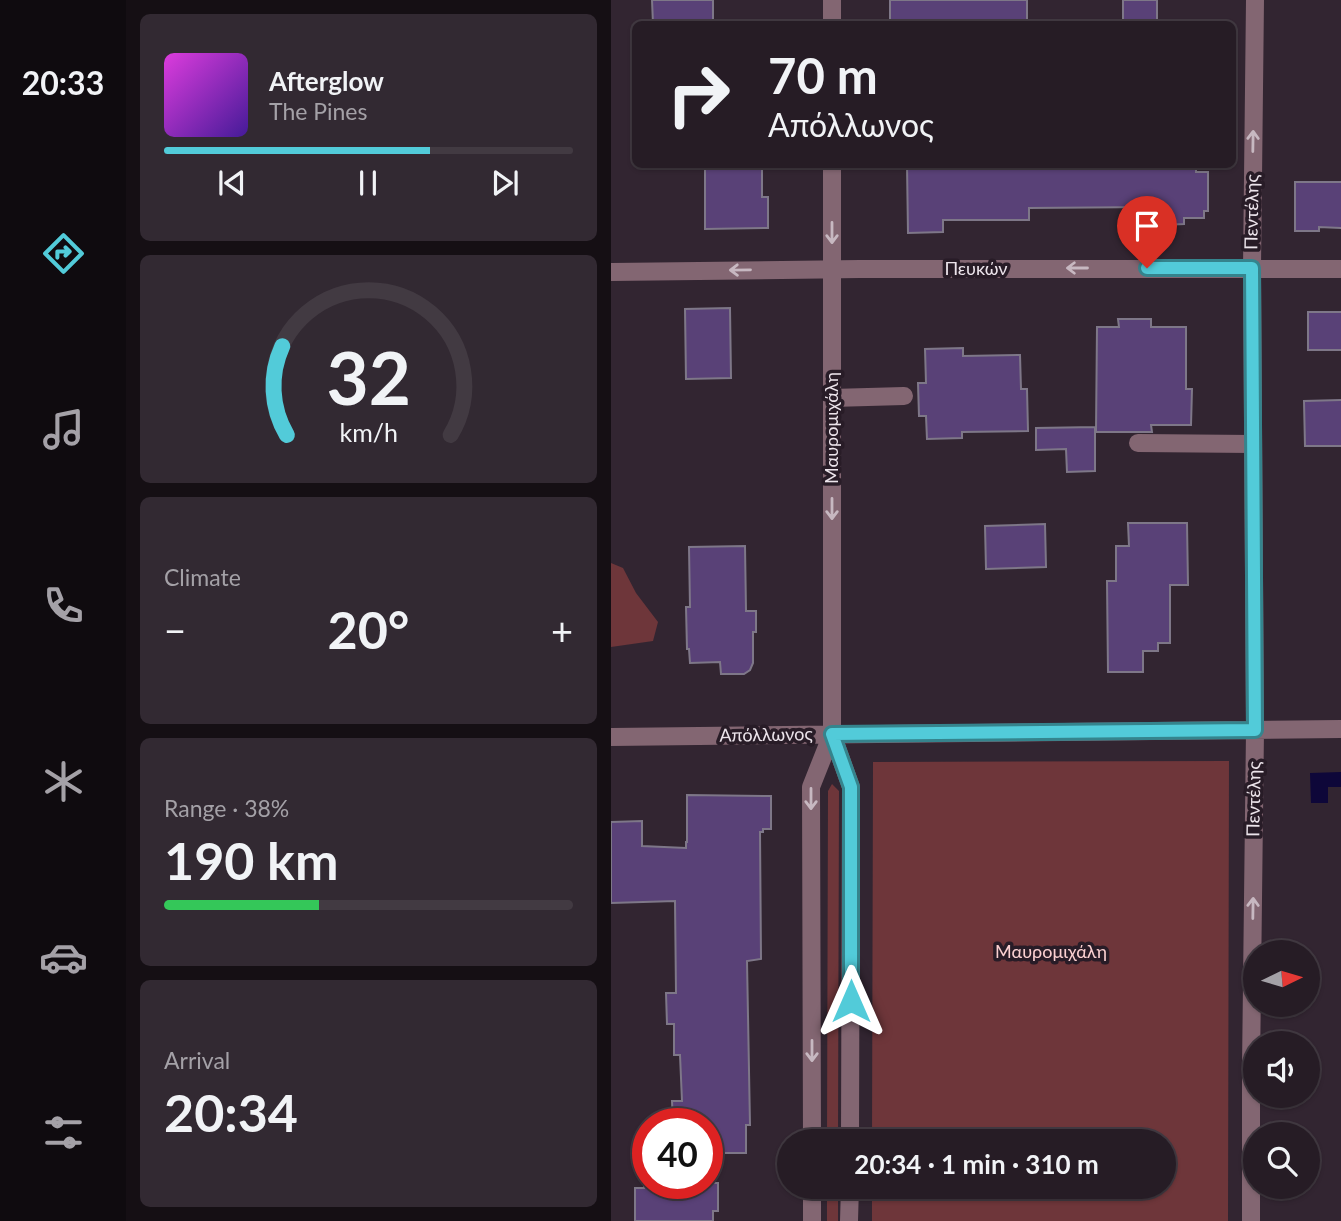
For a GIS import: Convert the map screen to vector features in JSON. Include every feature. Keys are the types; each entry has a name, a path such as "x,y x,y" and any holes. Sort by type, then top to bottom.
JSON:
{"street":[{"path":"832,0 832,21"},
{"name":"Πεντέλης","path":"1251,1221 1250,1068 1255,730 1252,268 1255,0"},
{"name":"Μαυρομιχάλη","path":"832,168 832,734 851,787 850,1129"},
{"name":"Πευκών","path":"611,272 1341,269"},
{"path":"832,398 904,396"},
{"path":"1138,443 1253,444"},
{"name":"Απόλλωνος","path":"611,737 1341,729"},
{"name":"Μαυρομιχάλη","path":"812,1129 811,787 832,734"},
{"path":"812,1199 812,1221"},
{"path":"850,1199 850,1221"}],"green space":[{"path":"611,563 623,568 636,593 658,622 653,641 611,647"},
{"name":"Μαυρομιχάλη","path":"1229,761 1228,1221 872,1221 872,1199 1176,1199 1176,1129 872,1129 873,762"},
{"path":"832,784 839,791 838,1129 827,1129 828,791"},
{"path":"827,1199 838,1199 838,1221 827,1221"}],"shaded area":[{"path":"1341,772 1341,787 1328,787 1328,803 1311,803 1310,773"}],"building":[{"path":"652,0 713,0 713,21 653,21"},
{"path":"890,0 1027,0 1027,21 890,21"},
{"path":"1123,0 1157,0 1157,21 1123,21"},
{"path":"705,168 762,168 762,197 768,197 768,228 705,229"},
{"path":"907,168 1196,168 1196,172 1208,172 1208,211 1204,211 1204,218 1184,218 1184,224 1163,225 1163,212 1151,212 1151,207 1029,208 1029,220 943,220 943,232 908,233"},
{"path":"1295,182 1342,182 1342,228 1319,227 1319,231 1295,231"},
{"path":"730,308 731,378 686,379 685,309"},
{"path":"1308,312 1342,312 1342,350 1308,350"},
{"path":"1118,319 1151,319 1151,327 1186,327 1186,389 1192,389 1191,425 1151,425 1152,432 1096,432 1097,327 1119,327"},
{"path":"963,348 963,356 1020,355 1021,389 1027,389 1028,431 962,432 962,438 927,439 926,416 919,416 918,383 926,383 925,349"},
{"path":"1342,400 1342,446 1305,446 1304,401"},
{"path":"1095,427 1095,471 1067,472 1066,449 1036,450 1036,428"},
{"path":"1128,523 1187,523 1188,585 1170,585 1170,643 1158,643 1158,651 1143,651 1143,672 1108,672 1107,581 1116,581 1116,546 1129,546"},
{"path":"1045,524 1046,567 986,569 985,526"},
{"path":"745,546 746,611 756,611 753,663 750,670 744,674 721,674 720,662 690,663 686,607 690,607 689,547"},
{"path":"687,795 771,796 771,829 763,829 763,832 760,832 761,959 747,961 750,1125 746,1125 746,1153 723,1153 723,1108 672,1108 672,1101 682,1101 680,1055 674,1055 674,1024 667,1024 666,993 676,993 675,901 611,903 611,822 642,821 642,846 686,848"},
{"path":"635,1199 718,1199 718,1211 713,1211 713,1221 635,1221"}],"route":[{"path":"851,1001 851,787 832,734 1255,730 1252,268 1147,268"}]}
